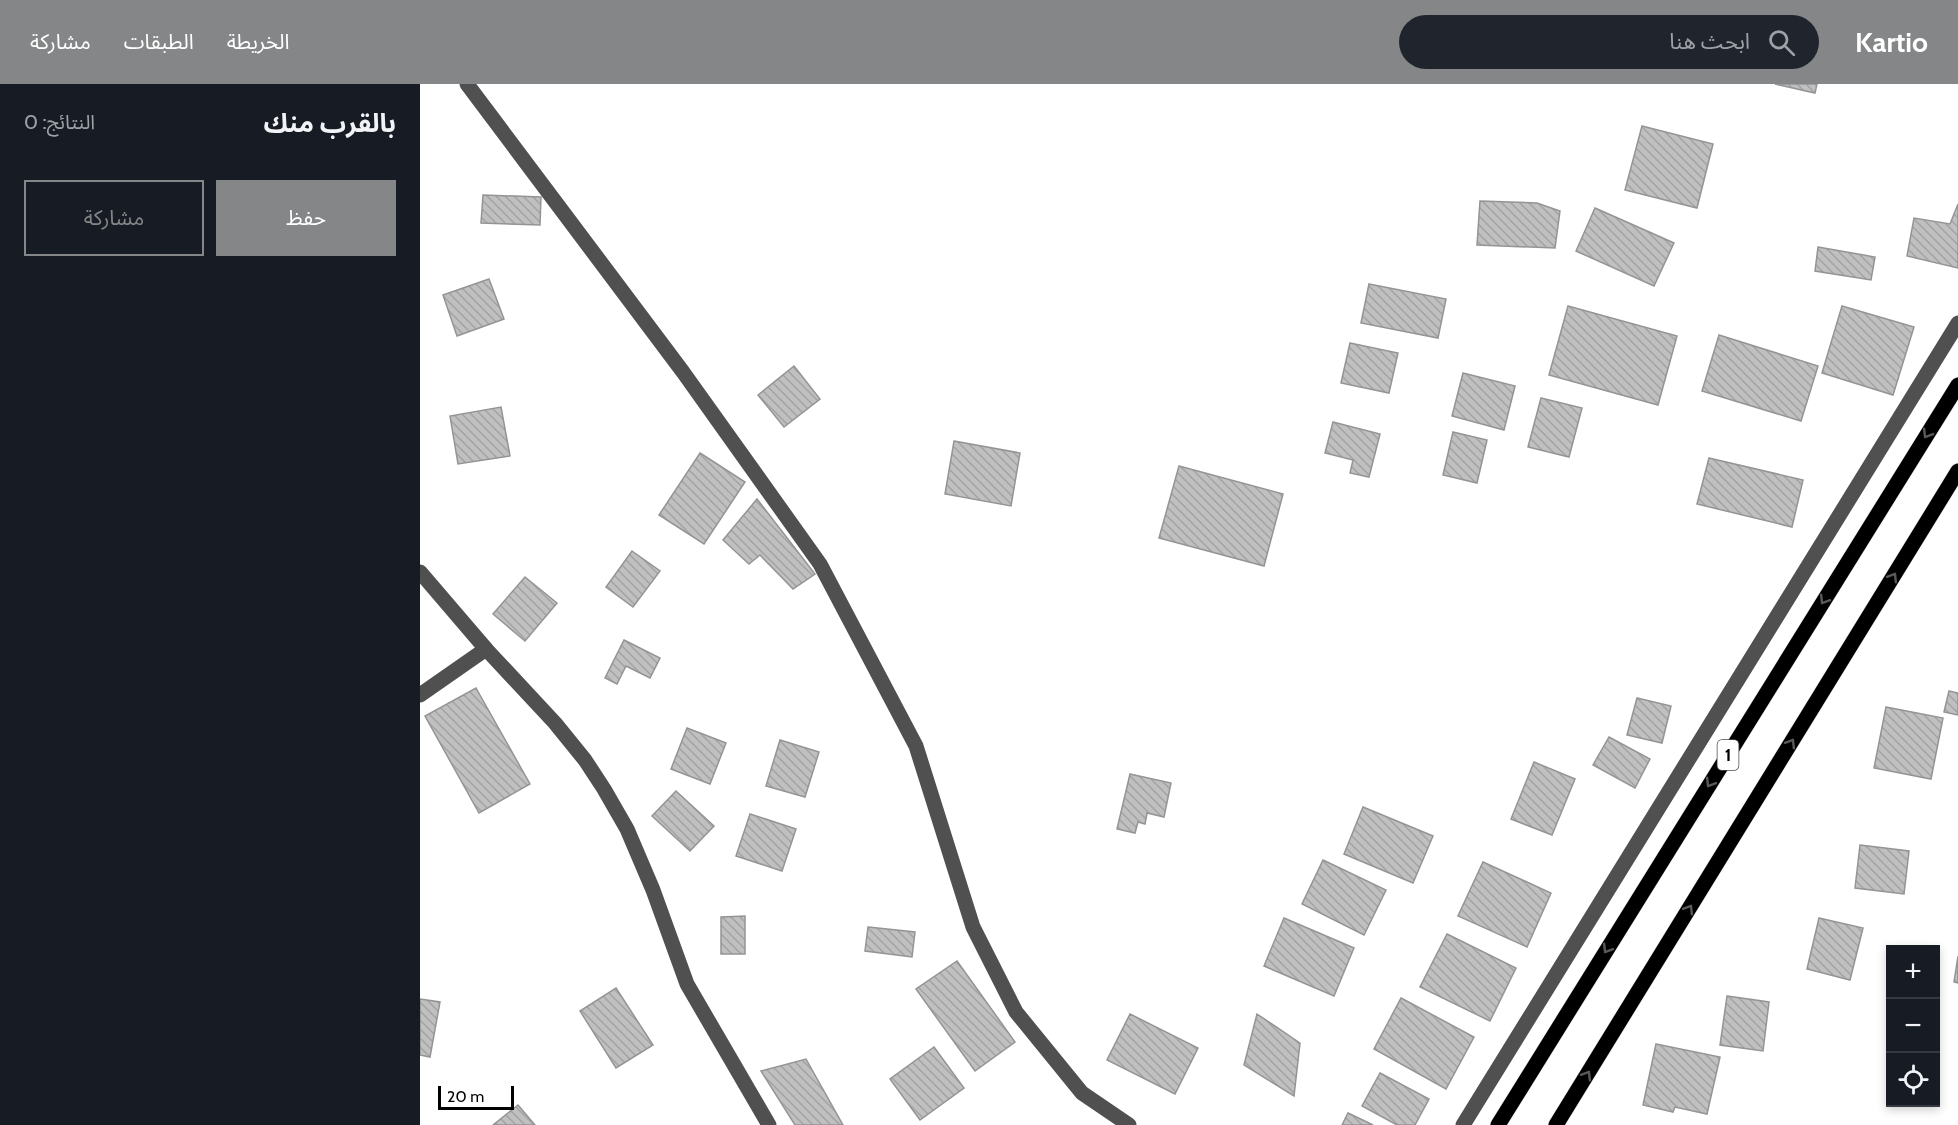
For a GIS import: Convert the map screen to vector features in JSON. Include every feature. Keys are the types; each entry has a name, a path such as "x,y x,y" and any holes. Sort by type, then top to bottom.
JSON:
{"main road":[{"name":"1","path":"1498,1125 1958,385"},
{"path":"1556,1125 1958,471"}],"street":[{"path":"467,84 683,372 820,564 916,746 973,927 1016,1012 1082,1093 1129,1125"},
{"path":"1463,1125 1958,323"},
{"path":"420,572 486,649 555,723 585,760 604,789 627,829 653,890 687,984 769,1125"},
{"path":"420,695 486,649"}],"building":[{"path":"1775,84 1817,84 1815,93"},
{"path":"1642,126 1713,144 1697,208 1625,190"},
{"path":"483,195 541,197 540,225 481,223"},
{"path":"1480,201 1537,203 1560,211 1555,248 1477,245"},
{"path":"1958,204 1958,268 1907,256 1914,218 1950,224"},
{"path":"1595,208 1674,243 1654,286 1576,251"},
{"path":"1818,247 1875,257 1871,280 1815,271"},
{"path":"489,279 504,319 457,336 443,295"},
{"path":"1369,284 1446,299 1438,338 1361,323"},
{"path":"1568,306 1677,336 1658,405 1549,375"},
{"path":"1842,306 1914,327 1893,395 1822,373"},
{"path":"1719,335 1818,366 1801,421 1702,391"},
{"path":"1350,343 1398,353 1389,393 1341,383"},
{"path":"794,366 820,399 784,427 758,395"},
{"path":"1463,373 1515,386 1504,430 1452,416"},
{"path":"1541,398 1582,408 1569,457 1528,447"},
{"path":"501,407 510,456 458,464 450,416"},
{"path":"1333,422 1380,434 1369,477 1350,473 1353,460 1325,453"},
{"path":"1453,432 1487,440 1477,483 1443,475"},
{"path":"954,441 1020,453 1011,506 945,494"},
{"path":"700,453 745,482 704,544 659,515"},
{"path":"1709,458 1803,480 1792,527 1697,504"},
{"path":"1179,466 1283,494 1264,566 1159,538"},
{"path":"757,499 815,574 793,589 760,555 749,564 723,540"},
{"path":"632,551 660,571 633,607 606,587"},
{"path":"525,577 557,603 525,641 493,614"},
{"path":"624,640 660,658 650,678 626,666 617,684 605,678"},
{"path":"476,688 530,784 479,813 425,716"},
{"path":"1949,691 1958,693 1958,715 1944,712"},
{"path":"1637,698 1671,706 1662,743 1627,735"},
{"path":"1886,707 1943,718 1931,779 1874,768"},
{"path":"687,728 726,743 710,784 671,769"},
{"path":"1609,737 1650,759 1635,788 1593,765"},
{"path":"780,740 819,752 805,797 766,786"},
{"path":"1534,762 1575,779 1552,835 1511,819"},
{"path":"1130,774 1171,783 1164,817 1147,813 1145,824 1138,822 1135,833 1117,829"},
{"path":"676,791 714,826 690,851 652,816"},
{"path":"1363,807 1433,836 1413,883 1344,854"},
{"path":"750,814 796,829 782,871 736,856"},
{"path":"1860,845 1909,851 1904,894 1855,888"},
{"path":"1323,860 1386,890 1364,935 1302,904"},
{"path":"1483,862 1551,893 1527,947 1458,916"},
{"path":"745,916 745,954 721,954 721,917"},
{"path":"1284,918 1354,948 1334,996 1264,966"},
{"path":"1819,918 1863,928 1850,980 1807,969"},
{"path":"868,927 915,932 912,957 865,951"},
{"path":"1447,934 1516,968 1490,1021 1420,987"},
{"path":"1958,956 1958,983 1954,982"},
{"path":"957,961 1015,1042 975,1071 916,989"},
{"path":"616,988 653,1045 616,1068 580,1011"},
{"path":"1727,996 1769,1002 1763,1051 1720,1045"},
{"path":"1401,998 1474,1037 1446,1089 1374,1049"},
{"path":"420,999 440,1002 430,1057 420,1055"},
{"path":"1130,1014 1198,1048 1175,1094 1107,1060"},
{"path":"1257,1014 1300,1043 1294,1096 1244,1065"},
{"path":"1656,1044 1720,1057 1707,1114 1675,1107 1673,1112 1643,1105"},
{"path":"934,1047 964,1088 920,1120 890,1079"},
{"path":"806,1059 843,1125 795,1125 761,1071"},
{"path":"1380,1073 1429,1099 1415,1125 1397,1125 1362,1106"},
{"path":"518,1105 535,1125 493,1125"},
{"path":"1348,1113 1373,1125 1342,1125"}]}
